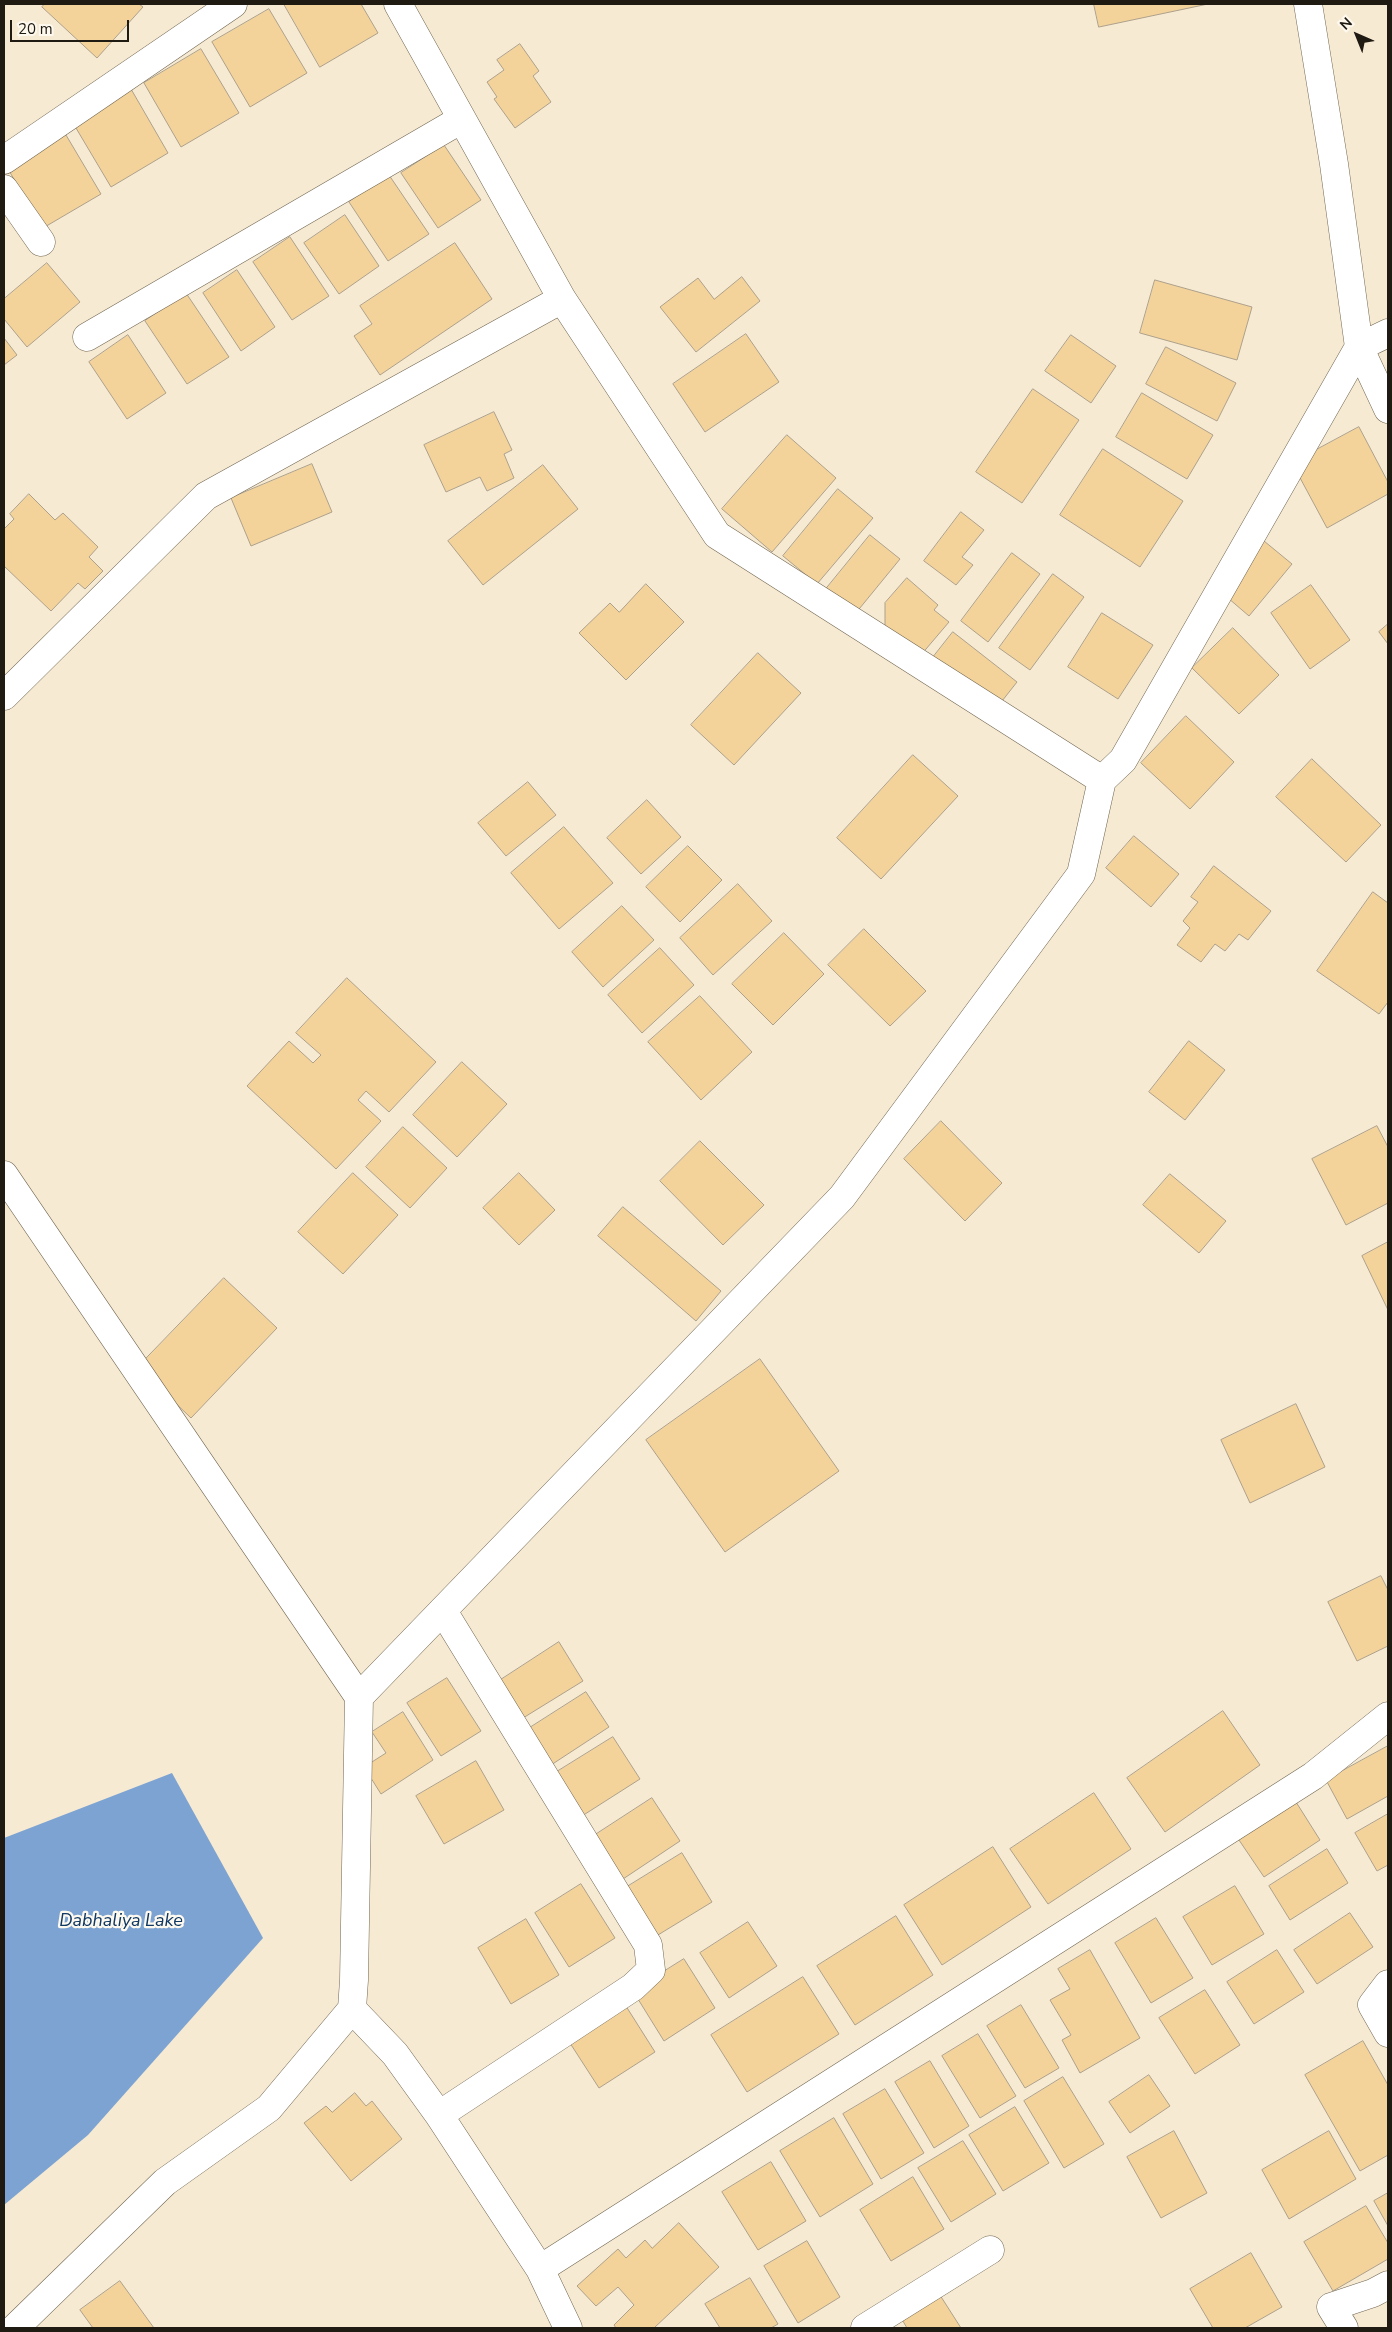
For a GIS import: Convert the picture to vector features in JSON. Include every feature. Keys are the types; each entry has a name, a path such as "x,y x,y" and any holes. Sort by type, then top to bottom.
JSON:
{"street":[{"path":"4,160 233,4"},
{"path":"398,4 562,299 717,535 1102,780"},
{"path":"1308,4 1334,164 1359,347 1388,408"},
{"path":"88,337 462,119"},
{"path":"4,189 41,242"},
{"path":"4,696 206,496 562,299"},
{"path":"359,1698 842,1197 1081,874 1102,780 1123,760 1359,347 1388,333"},
{"path":"4,1175 359,1698 352,2009 269,2108 165,2182 15,2328"},
{"path":"439,2116 633,1987 651,1970 648,1944 443,1611"},
{"path":"540,2269 1314,1776 1388,1716"},
{"path":"1388,1984 1372,2005 1388,2033"},
{"path":"352,2009 395,2054 439,2116 540,2269 568,2328"},
{"path":"865,2328 990,2250"},
{"path":"1344,2328 1331,2307 1373,2293 1388,2285"}],"water":[{"name":"Dabhaliya Lake","path":"172,1773 263,1938 88,2135 4,2205 4,1838"}],"building":[{"path":"45,4 139,4 143,7 97,58 42,7"},
{"path":"284,4 361,4 378,33 320,67"},
{"path":"1094,4 1208,4 1099,27"},
{"path":"269,9 307,73 250,107 212,42"},
{"path":"520,44 539,71 533,76 551,102 515,128 494,99 497,97 487,82 504,70 497,60"},
{"path":"201,49 239,113 181,147 144,83"},
{"path":"131,89 168,153 111,187 73,123"},
{"path":"63,130 101,194 43,228 5,164"},
{"path":"444,145 481,200 438,228 401,173"},
{"path":"389,175 429,234 388,261 349,202"},
{"path":"345,215 379,266 339,294 304,243"},
{"path":"290,237 329,296 292,320 253,262"},
{"path":"455,243 492,299 380,375 354,336 372,324 360,306"},
{"path":"47,263 80,302 27,347 4,319 4,299"},
{"path":"237,270 275,327 241,351 203,293"},
{"path":"742,277 760,301 696,352 660,307 698,278 714,299"},
{"path":"1155,280 1252,307 1237,360 1140,333"},
{"path":"186,293 229,357 187,384 145,321"},
{"path":"746,334 779,382 705,432 673,384"},
{"path":"128,335 166,393 127,419 89,362"},
{"path":"1071,335 1116,366 1091,403 1045,371"},
{"path":"4,338 17,355 4,365"},
{"path":"1166,347 1236,383 1217,421 1146,384"},
{"path":"1033,389 1079,420 1022,503 976,472"},
{"path":"1142,393 1213,435 1187,479 1116,437"},
{"path":"494,412 512,450 504,454 514,478 487,491 480,477 446,492 424,445"},
{"path":"1359,427 1388,482 1388,494 1327,528 1292,463"},
{"path":"787,435 836,478 772,552 722,509"},
{"path":"1103,449 1183,501 1140,567 1060,515"},
{"path":"312,464 332,512 251,546 231,498"},
{"path":"543,465 578,509 483,585 448,541"},
{"path":"838,489 873,518 817,584 783,556"},
{"path":"29,494 55,520 63,513 98,547 89,557 103,571 85,589 78,583 51,611 4,566 4,529 14,519 10,514"},
{"path":"961,512 984,530 962,557 973,565 956,585 924,561"},
{"path":"870,535 900,559 855,614 826,589"},
{"path":"1264,541 1292,564 1249,616 1221,592"},
{"path":"1012,553 1040,574 988,642 961,621"},
{"path":"1053,574 1084,597 1030,670 999,648"},
{"path":"907,578 938,605 934,610 949,622 909,669 885,629 885,603"},
{"path":"646,584 684,622 626,680 579,633 610,603 619,612"},
{"path":"1311,585 1350,640 1310,669 1271,613"},
{"path":"1102,613 1153,645 1118,699 1068,667"},
{"path":"1388,624 1388,644 1379,632"},
{"path":"1233,628 1279,675 1239,714 1192,668"},
{"path":"953,632 1017,682 991,715 927,665"},
{"path":"758,653 801,693 734,765 691,725"},
{"path":"1186,716 1234,762 1190,809 1141,763"},
{"path":"913,755 958,796 881,879 837,838"},
{"path":"1312,759 1381,825 1346,862 1276,797"},
{"path":"528,782 556,815 506,856 478,823"},
{"path":"647,800 681,837 641,874 607,838"},
{"path":"564,827 613,883 559,929 511,873"},
{"path":"1134,836 1179,874 1151,907 1106,868"},
{"path":"688,846 722,880 680,922 646,887"},
{"path":"1214,866 1271,911 1248,940 1239,934 1225,951 1215,944 1201,962 1177,945 1190,928 1183,921 1198,902 1191,897"},
{"path":"738,884 772,921 713,975 680,938"},
{"path":"1373,892 1388,903 1388,1002 1379,1014 1317,971"},
{"path":"622,906 654,940 603,987 572,952"},
{"path":"864,929 926,991 890,1026 828,965"},
{"path":"784,933 824,974 773,1025 732,984"},
{"path":"660,948 694,985 642,1033 608,995"},
{"path":"347,978 436,1062 389,1112 366,1091 358,1100 381,1121 336,1169 247,1086 289,1041 313,1063 321,1055 296,1033"},
{"path":"700,996 752,1052 701,1100 648,1042"},
{"path":"1189,1041 1225,1070 1185,1120 1149,1092"},
{"path":"462,1062 507,1104 457,1157 413,1115"},
{"path":"941,1121 1002,1183 965,1221 904,1159"},
{"path":"1377,1126 1388,1147 1388,1203 1346,1225 1312,1159"},
{"path":"403,1127 447,1168 410,1208 366,1167"},
{"path":"700,1141 764,1205 723,1245 660,1181"},
{"path":"353,1173 398,1215 343,1274 298,1232"},
{"path":"519,1173 555,1210 519,1245 483,1208"},
{"path":"1170,1174 1226,1221 1199,1253 1143,1205"},
{"path":"623,1207 721,1291 696,1321 598,1236"},
{"path":"1388,1242 1388,1310 1362,1256"},
{"path":"224,1278 277,1328 191,1418 138,1367"},
{"path":"760,1359 839,1471 725,1552 646,1440"},
{"path":"1296,1404 1325,1467 1250,1503 1221,1440"},
{"path":"1381,1576 1388,1590 1388,1646 1357,1661 1328,1602"},
{"path":"559,1642 583,1681 523,1718 499,1681"},
{"path":"447,1678 481,1731 441,1756 407,1703"},
{"path":"586,1692 609,1727 551,1765 528,1729"},
{"path":"1223,1711 1260,1765 1165,1832 1127,1778"},
{"path":"403,1712 433,1760 381,1794 364,1767 386,1753 372,1732"},
{"path":"613,1737 640,1779 582,1816 555,1773"},
{"path":"1388,1746 1388,1796 1347,1819 1326,1780"},
{"path":"476,1761 504,1810 444,1844 416,1796"},
{"path":"1094,1793 1131,1849 1048,1904 1010,1849"},
{"path":"652,1798 680,1841 620,1881 592,1837"},
{"path":"1296,1802 1320,1840 1264,1877 1239,1840"},
{"path":"1388,1814 1388,1865 1377,1871 1355,1833"},
{"path":"993,1847 1031,1907 942,1965 904,1905"},
{"path":"1327,1849 1348,1883 1290,1920 1269,1886"},
{"path":"682,1853 712,1902 653,1938 622,1890"},
{"path":"581,1884 615,1938 569,1967 535,1913"},
{"path":"1235,1886 1264,1934 1212,1965 1183,1917"},
{"path":"1350,1913 1373,1947 1317,1984 1294,1950"},
{"path":"896,1916 933,1975 855,2025 817,1966"},
{"path":"1156,1918 1193,1978 1151,2003 1115,1943"},
{"path":"526,1919 559,1975 511,2004 478,1948"},
{"path":"748,1922 777,1966 729,1998 700,1953"},
{"path":"1090,1950 1140,2038 1080,2073 1062,2040 1071,2035 1050,2000 1070,1989 1058,1969"},
{"path":"1277,1950 1304,1992 1254,2024 1227,1982"},
{"path":"684,1959 715,2008 664,2041 633,1991"},
{"path":"803,1977 839,2034 747,2092 711,2035"},
{"path":"1205,1990 1240,2045 1195,2074 1159,2018"},
{"path":"624,2003 655,2052 599,2088 568,2040"},
{"path":"1021,2005 1059,2068 1025,2088 987,2026"},
{"path":"978,2034 1016,2096 980,2118 942,2056"},
{"path":"1363,2041 1388,2085 1388,2155 1360,2171 1305,2075"},
{"path":"930,2061 969,2126 934,2148 895,2082"},
{"path":"1149,2075 1170,2106 1130,2133 1109,2102"},
{"path":"1063,2077 1104,2144 1064,2168 1024,2101"},
{"path":"885,2089 924,2153 881,2179 843,2114"},
{"path":"355,2093 366,2106 372,2101 402,2139 351,2181 304,2123 326,2106 332,2112"},
{"path":"1015,2107 1049,2163 1003,2191 969,2135"},
{"path":"834,2118 873,2184 820,2217 780,2151"},
{"path":"1174,2131 1207,2193 1161,2218 1127,2157"},
{"path":"1329,2131 1356,2179 1289,2219 1262,2170"},
{"path":"963,2141 996,2194 951,2222 918,2168"},
{"path":"771,2162 806,2221 758,2250 722,2192"},
{"path":"913,2177 944,2229 891,2261 860,2210"},
{"path":"1388,2193 1388,2226 1374,2201"},
{"path":"1366,2206 1388,2243 1388,2259 1333,2291 1304,2242"},
{"path":"679,2223 719,2267 654,2328 616,2328 614,2325 634,2305 618,2287 596,2306 577,2286 618,2249 626,2258 645,2240 652,2248"},
{"path":"807,2241 840,2297 798,2323 764,2266"},
{"path":"1251,2253 1282,2307 1245,2328 1213,2328 1190,2289"},
{"path":"750,2278 778,2324 771,2328 720,2328 705,2304"},
{"path":"120,2281 154,2328 93,2328 80,2310"},
{"path":"938,2292 961,2328 907,2328 900,2316"}]}
